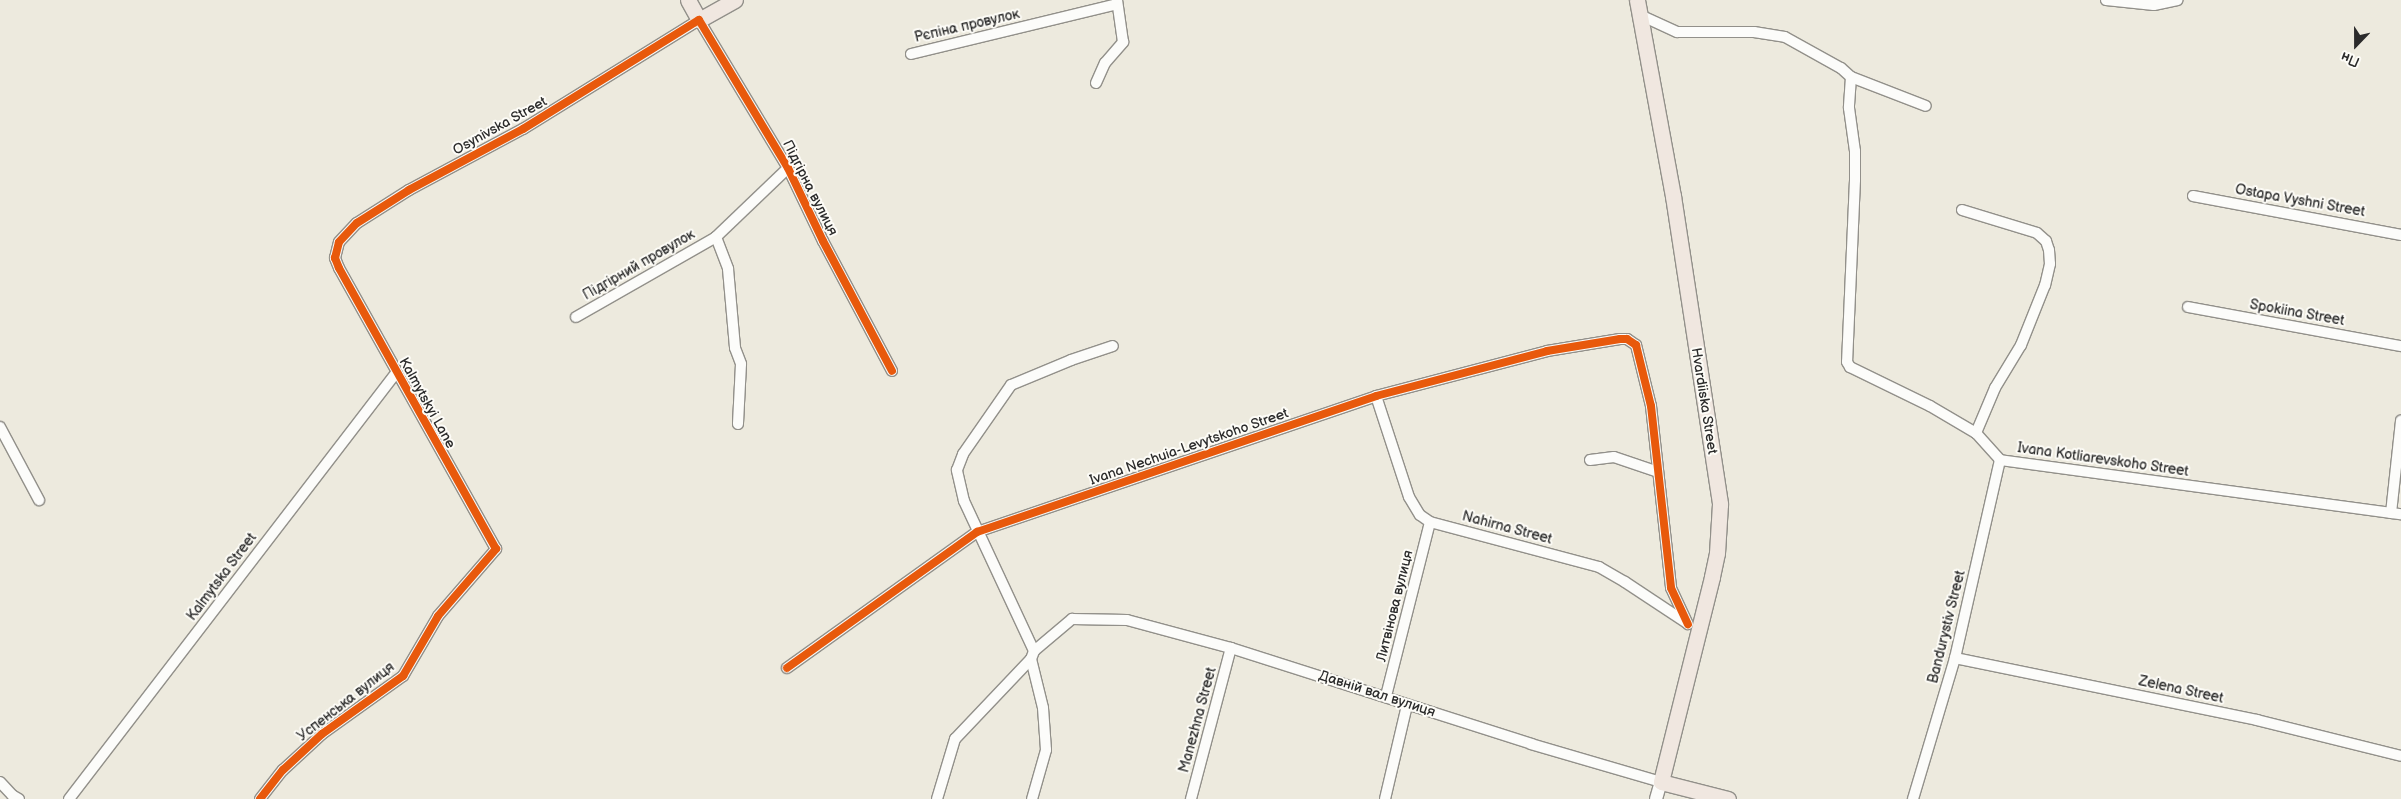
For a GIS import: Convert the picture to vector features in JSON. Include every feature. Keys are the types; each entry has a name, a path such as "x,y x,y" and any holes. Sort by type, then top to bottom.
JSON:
{"main road":[{"name":"Підгірна вулиця","path":"688,0 699,20"},
{"path":"699,20 735,0"},
{"name":"Hvardiiska Street","path":"1637,0 1672,196 1717,479 1719,528 1717,553 1693,627 1661,782"},
{"name":"Давній вал вулиця","path":"1661,782 1728,799"}],"street":[{"path":"2106,0 2154,5 2177,0"},
{"path":"1096,83 1105,64 1123,42 1117,2"},
{"name":"Рєпіна провулок","path":"910,54 1117,2"},
{"path":"1640,15 1677,32 1754,32 1785,37 1841,68 1851,77 1926,106"},
{"name":"Підгірна вулиця","path":"699,20 788,168 827,249 892,371"},
{"name":"Osynivska Street","path":"339,268 335,258 339,242 357,223 409,190 523,129 699,20"},
{"name":"Ivana Kotliarevskoho Street","path":"1851,77 1849,108 1855,180 1847,362 1850,367 1930,406 1976,433 2000,460 2396,513"},
{"name":"Підгірний провулок","path":"576,318 716,237 788,168"},
{"name":"Ostapa Vyshni Street","path":"2193,196 2401,235"},
{"path":"1962,210 2037,233 2046,241 2050,264 2045,285 2021,345 1995,388 1976,433"},
{"name":"Підгірний провулок","path":"716,237 728,269 735,348 741,364 738,424"},
{"name":"Kalmytskyi Lane","path":"339,268 496,549"},
{"name":"Spokiina Street","path":"2188,308 2401,346"},
{"name":"Ivana Nechuia-Levytskoho Street","path":"787,668 977,532 1376,396 1547,351 1591,342 1627,339 1636,346 1651,406 1658,472"},
{"path":"1032,799 1046,750 1042,708 1032,655 964,501 957,470 963,454 1011,385 1071,360 1113,346"},
{"name":"Kalmytska Street","path":"69,799 396,373"},
{"path":"1376,396 1409,497 1420,516 1430,522"},
{"path":"2396,513 2401,421"},
{"path":"0,428 38,500"},
{"path":"1590,460 1614,457 1658,472 1671,588 1693,627"},
{"name":"Bandurystiv Street","path":"1913,799 1955,658 2000,460"},
{"name":"Nahirna Street","path":"1430,522 1599,567 1626,582 1693,627"},
{"name":"Литвінова вулиця","path":"1386,696 1430,522"},
{"name":"Успенська вулиця","path":"260,799 283,770 322,734 403,676 438,616 496,549"},
{"name":"Давній вал вулиця","path":"937,799 955,739 1032,655 1072,619 1127,620 1231,648 1386,696 1407,705 1661,782"},
{"name":"Manezhna Street","path":"1191,799 1231,648"},
{"name":"Zelena Street","path":"1955,658 2258,720 2401,756"},
{"path":"1384,799 1407,705"},
{"path":"0,782 12,795 19,799"},
{"name":"Hvardiiska Street","path":"1656,799 1661,782"}],"cycle path":[{"path":"260,799 283,770 322,734 403,676 438,616 496,549 339,268 335,258 339,242 357,223 409,190 523,129 699,20 788,168 823,241 892,371"},
{"path":"787,668 977,532 1376,396 1547,351 1620,339 1627,339 1636,345 1651,406 1671,588 1688,624"}]}
